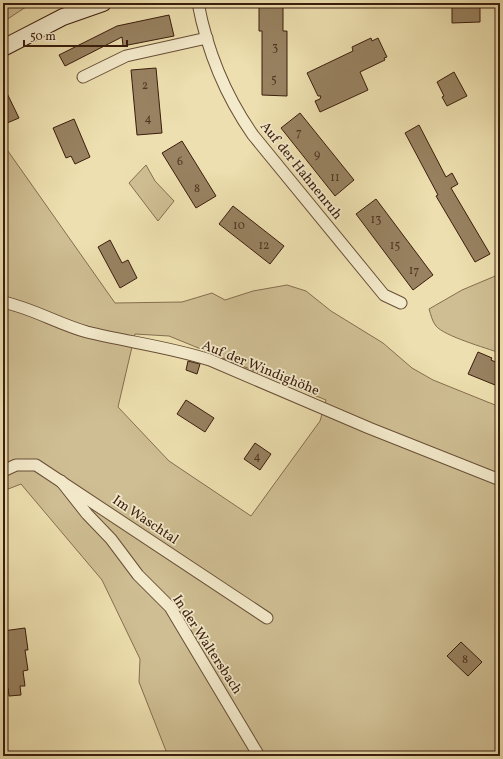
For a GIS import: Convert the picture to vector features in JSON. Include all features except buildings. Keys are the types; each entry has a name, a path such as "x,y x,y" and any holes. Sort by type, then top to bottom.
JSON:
{"main road":[{"path":"3,48 63,18 103,3"}],"street":[{"name":"Auf der Hahnenruh","path":"198,3 207,38 227,94 236,112 384,295 400,303"},
{"path":"83,77 126,56 207,38"},
{"name":"Auf der Windighöhe","path":"3,302 26,309 85,332 185,352 210,360 369,428 500,480"},
{"name":"Im Waschtal","path":"3,471 16,466 36,465 267,618"},
{"name":"In der Waltersbach","path":"62,481 87,514 111,539 138,575 170,607 259,756"}],"shaded area":[{"path":"3,3 32,3 3,22"},
{"path":"3,144 115,303 182,302 212,293 225,300 253,291 287,285 306,291 331,311 383,343 412,368 433,380 500,407 500,756 168,756 139,682 140,659 102,580 21,484 3,491","holes":["135,334 169,336 326,400 320,421 251,516 169,461 118,407"]},
{"path":"146,165 155,181 174,201 158,221 129,183"},
{"path":"500,274 500,353 456,338 440,330 436,326 429,309 462,290"}]}
